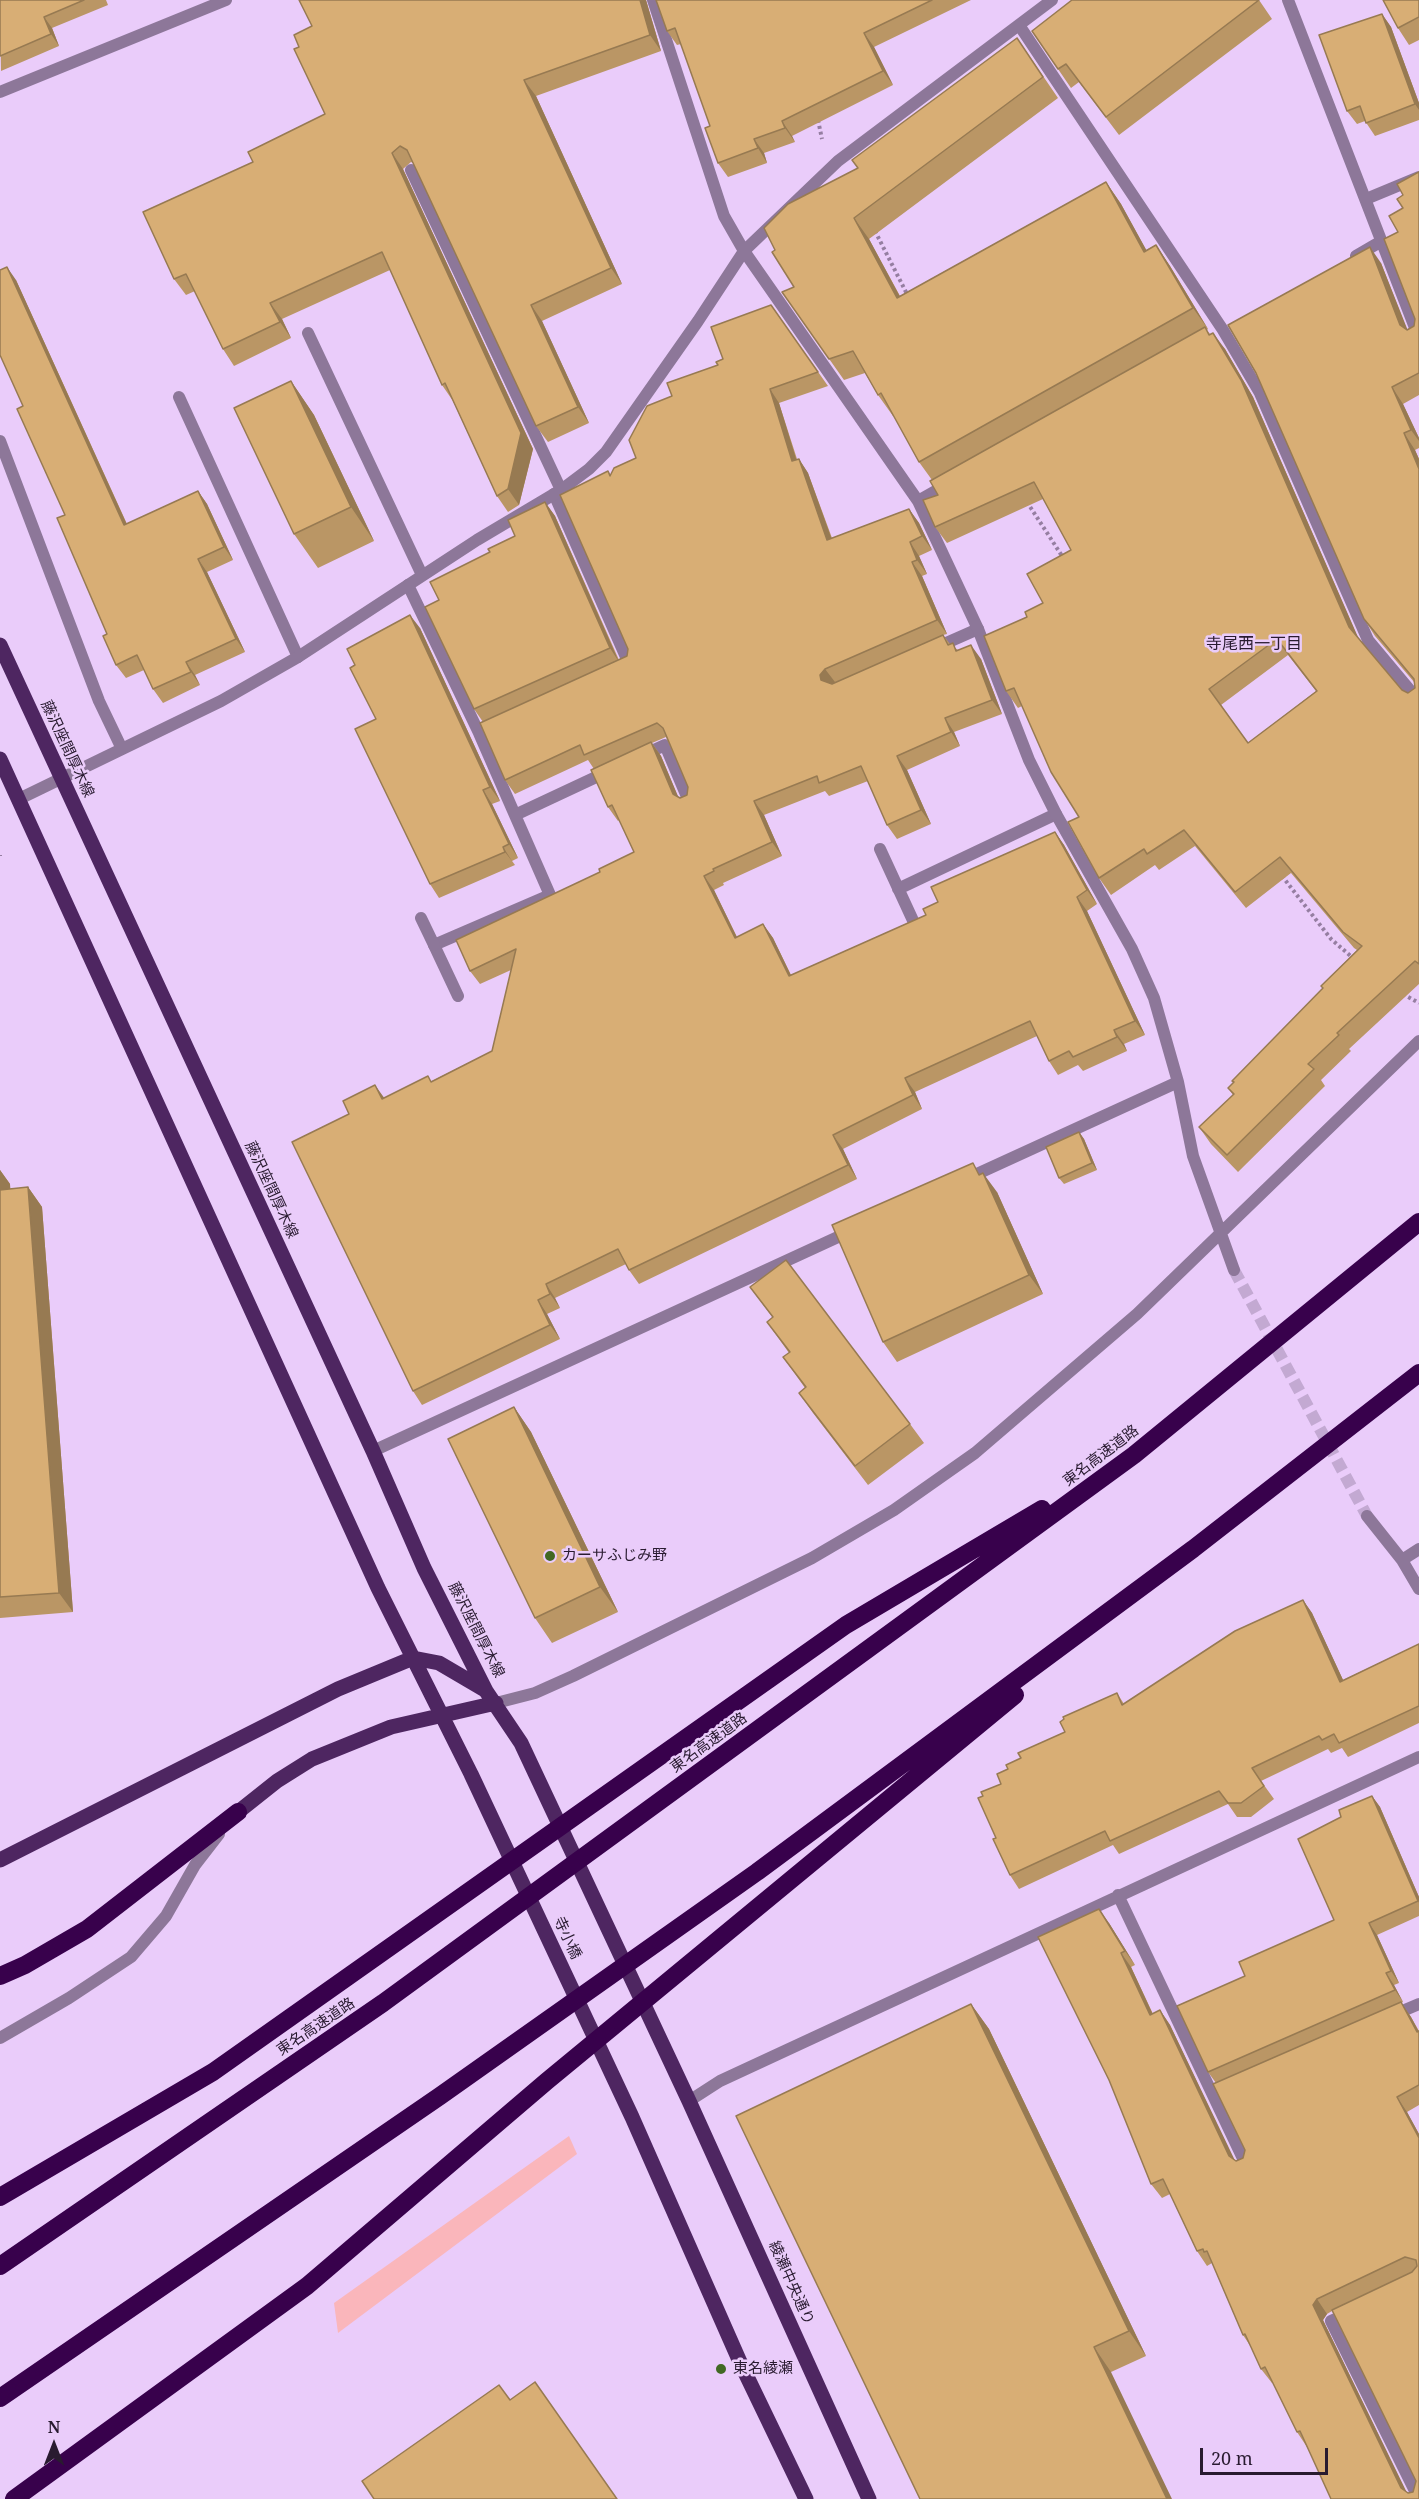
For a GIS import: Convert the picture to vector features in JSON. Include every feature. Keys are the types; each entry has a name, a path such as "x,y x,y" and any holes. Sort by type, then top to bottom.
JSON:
{"highway":[{"name":"東名高速道路","path":"0,2266 383,2003 1134,1455 1419,1222"},
{"path":"0,2398 431,2103 757,1872 1193,1549 1419,1373"},
{"path":"0,2197 213,2072 846,1625 1134,1455"},
{"path":"14,2499 307,2286 566,2066 1193,1549"},
{"path":"0,1974 26,1965 87,1929 238,1812"}],"main road":[{"name":"藤沢座間厚木線","path":"0,645 373,1451 424,1568 491,1697 521,1743 679,2081"},
{"path":"0,759 440,1715"},
{"path":"0,1860 338,1689 413,1658 439,1663 491,1697"},
{"path":"238,1812 277,1781 312,1759 391,1726 440,1715 491,1697"},
{"name":"寺小橋","path":"440,1715 471,1774 632,2116 740,2362 806,2499"},
{"name":"綾瀬中央通り","path":"679,2081 869,2499"}],"street":[{"path":"0,92 226,0"},
{"path":"653,0 724,216 744,251 918,501 978,629 1029,760 1056,814 1136,958 1154,998 1178,1082 1193,1156 1234,1270"},
{"path":"19,799 221,701 298,657 422,575 557,492 590,469 606,452 744,251 829,169 1052,0"},
{"path":"1288,0 1419,338"},
{"path":"1019,25 1223,330 1260,393 1368,640 1419,701"},
{"path":"411,170 557,492 630,666 609,675"},
{"path":"1366,200 1419,177"},
{"path":"1341,264 1380,242"},
{"path":"308,333 422,575"},
{"path":"179,397 298,657"},
{"path":"0,441 99,701 122,749"},
{"path":"918,501 956,480"},
{"path":"408,585 485,731 515,815 550,895 434,945"},
{"path":"924,652 978,629"},
{"path":"515,815 665,745 690,804"},
{"path":"898,889 1056,814"},
{"path":"880,849 916,927"},
{"path":"421,918 458,996"},
{"path":"491,1697 535,1693 812,1558 894,1510 975,1453 1137,1314 1419,1041"},
{"path":"951,1185 1178,1082"},
{"path":"373,1451 865,1225"},
{"path":"1367,1516 1402,1560 1419,1589"},
{"path":"1402,1560 1419,1549"},
{"path":"688,2101 720,2081 1419,1757"},
{"path":"0,2038 69,1998 132,1957 156,1930 195,1865 238,1812"},
{"path":"1118,1896 1218,2092 1247,2167"},
{"path":"1376,2023 1419,2004"},
{"path":"1361,2307 1332,2321 1419,2499"}],"path":[{"path":"816,114 829,169"},
{"path":"871,223 914,306"},
{"path":"1022,496 1066,564"},
{"path":"1276,868 1331,939 1354,959"},
{"path":"1394,989 1419,1003"}],"shaded area":[{"path":"569,2136 577,2154 338,2333 334,2303"}],"building":[{"path":"0,0 84,0 44,17 51,34 0,56"},
{"path":"299,0 640,0 650,35 524,80 611,268 531,305 578,407 536,426 407,150 400,146 392,153 521,433 508,489 497,496 445,383 442,385 382,252 270,303 280,322 223,349 186,274 174,279 143,212 253,162 248,152 325,114 294,49 299,47 294,35 312,26"},
{"path":"656,0 932,0 864,33 883,71 782,121 785,128 754,139 758,148 718,163 705,128 710,126 675,28 667,31"},
{"path":"1072,0 1259,0 1106,117 1066,64 1058,69 1032,31"},
{"path":"1383,0 1419,0 1419,17 1398,28"},
{"path":"1382,14 1415,104 1366,123 1360,106 1347,111 1319,35"},
{"path":"1017,38 1043,77 854,218 897,298 1106,182 1144,252 1156,245 1193,308 919,462 881,393 878,395 853,351 829,359 782,292 794,287 772,252 775,250 764,228 788,204 858,168 852,160"},
{"path":"1419,172 1419,373 1392,387 1411,430 1404,433 1419,469 1419,964 1415,961 1337,1033 1339,1035 1308,1064 1314,1069 1227,1155 1199,1127 1234,1094 1228,1088 1234,1082 1232,1081 1362,946 1343,932 1280,857 1235,892 1184,830 1147,854 1144,849 1099,878 1068,822 1079,817 1051,772 1014,688 1006,691 984,636 1027,617 1025,612 1043,603 1027,574 1071,550 1034,482 935,527 923,500 938,495 930,481 1205,327 1209,335 1213,333 1241,380 1349,627 1402,690 1408,693 1415,688 1414,679 1364,619 1256,373 1228,325 1370,247 1400,325 1407,330 1414,326 1415,319 1384,239 1398,232 1389,216 1403,208 1397,199 1403,195 1397,184","holes":["1277,639 1317,691 1248,743 1209,689"]},
{"path":"7,267 124,525 198,491 224,547 198,559 236,639 186,662 191,672 153,689 137,655 116,665 103,636 107,634 57,518 65,515 17,409 23,406 0,355 0,270"},
{"path":"771,305 818,372 770,389 792,461 799,459 827,540 909,509 922,536 910,542 917,560 912,562 937,620 825,669 820,675 821,680 832,684 943,635 948,645 953,643 956,651 971,645 992,700 945,718 951,732 897,756 921,810 887,825 861,766 819,783 817,776 754,801 772,842 713,869 714,871 704,876 735,938 763,924 789,976 926,915 923,909 938,902 931,887 1055,832 1087,890 1077,897 1135,1021 1114,1030 1117,1037 1073,1057 1069,1051 1049,1061 1030,1021 905,1078 913,1095 833,1135 848,1165 629,1270 618,1249 546,1284 550,1294 538,1300 550,1325 413,1391 292,1142 349,1114 343,1101 375,1085 382,1099 428,1076 431,1082 492,1051 516,949 470,971 456,940 600,872 599,869 634,852 612,805 608,807 591,770 651,742 673,794 680,798 687,795 688,787 663,728 657,723 584,755 580,745 505,780 480,723 627,656 628,649 560,495 608,471 610,476 614,468 636,458 629,440 647,406 672,396 667,383 718,365 716,362 723,359 711,327"},
{"path":"291,381 351,507 294,534 234,408"},
{"path":"545,502 610,648 474,709 425,607 439,600 430,582 490,552 488,549 515,536 508,520"},
{"path":"410,615 490,787 483,790 509,844 503,847 505,852 430,884 355,729 376,719 350,668 355,665 347,649"},
{"path":"1079,1132 1092,1163 1059,1178 1046,1147"},
{"path":"973,1163 979,1175 983,1173 1029,1275 883,1342 832,1225"},
{"path":"28,1187 59,1593 0,1597 0,1190"},
{"path":"786,1260 910,1424 855,1466 799,1393 806,1387 783,1357 790,1352 767,1322 773,1317 750,1287"},
{"name":"カーサふじみ野","path":"514,1407 600,1587 535,1618 448,1439"},
{"path":"1303,1600 1340,1682 1419,1644 1419,1706 1339,1743 1334,1734 1322,1740 1319,1736 1252,1768 1264,1786 1241,1803 1228,1803 1219,1791 1110,1841 1105,1831 1010,1875 993,1839 996,1838 978,1798 983,1796 981,1792 1001,1784 997,1774 1008,1769 1006,1765 1021,1758 1018,1753 1065,1732 1060,1722 1064,1719 1063,1717 1117,1693 1122,1705 1235,1631"},
{"path":"1372,1796 1418,1901 1369,1923 1391,1971 1386,1973 1395,1990 1208,2072 1177,2006 1245,1976 1239,1962 1334,1920 1298,1839 1341,1817 1339,1810"},
{"path":"1099,1909 1125,1951 1121,1953 1150,2015 1160,2010 1229,2156 1236,2161 1243,2158 1245,2150 1213,2084 1401,2002 1417,2032 1419,2031 1419,2085 1397,2097 1419,2138 1419,2499 1331,2499 1300,2431 1297,2432 1265,2367 1261,2369 1245,2334 1243,2335 1207,2251 1204,2252 1203,2249 1197,2251 1163,2179 1151,2184 1109,2080 1038,1937","holes":["1405,2257 1416,2260 1417,2266 1412,2272 1332,2310 1416,2481 1413,2492 1408,2493 1401,2488 1313,2305 1317,2299"]},
{"path":"971,2004 1129,2331 1094,2347 1167,2499 920,2499 736,2116"},
{"path":"535,2382 617,2499 374,2499 362,2481 499,2385 510,2400"}],"tunnel":[{"path":"1234,1270 1367,1516"}],"place":[{"name":"カーサふじみ野","path":"550,1556"},
{"name":"東名綾瀬","path":"721,2369"}],"district":[{"name":"寺尾西一丁目","path":"1254,644"}]}
